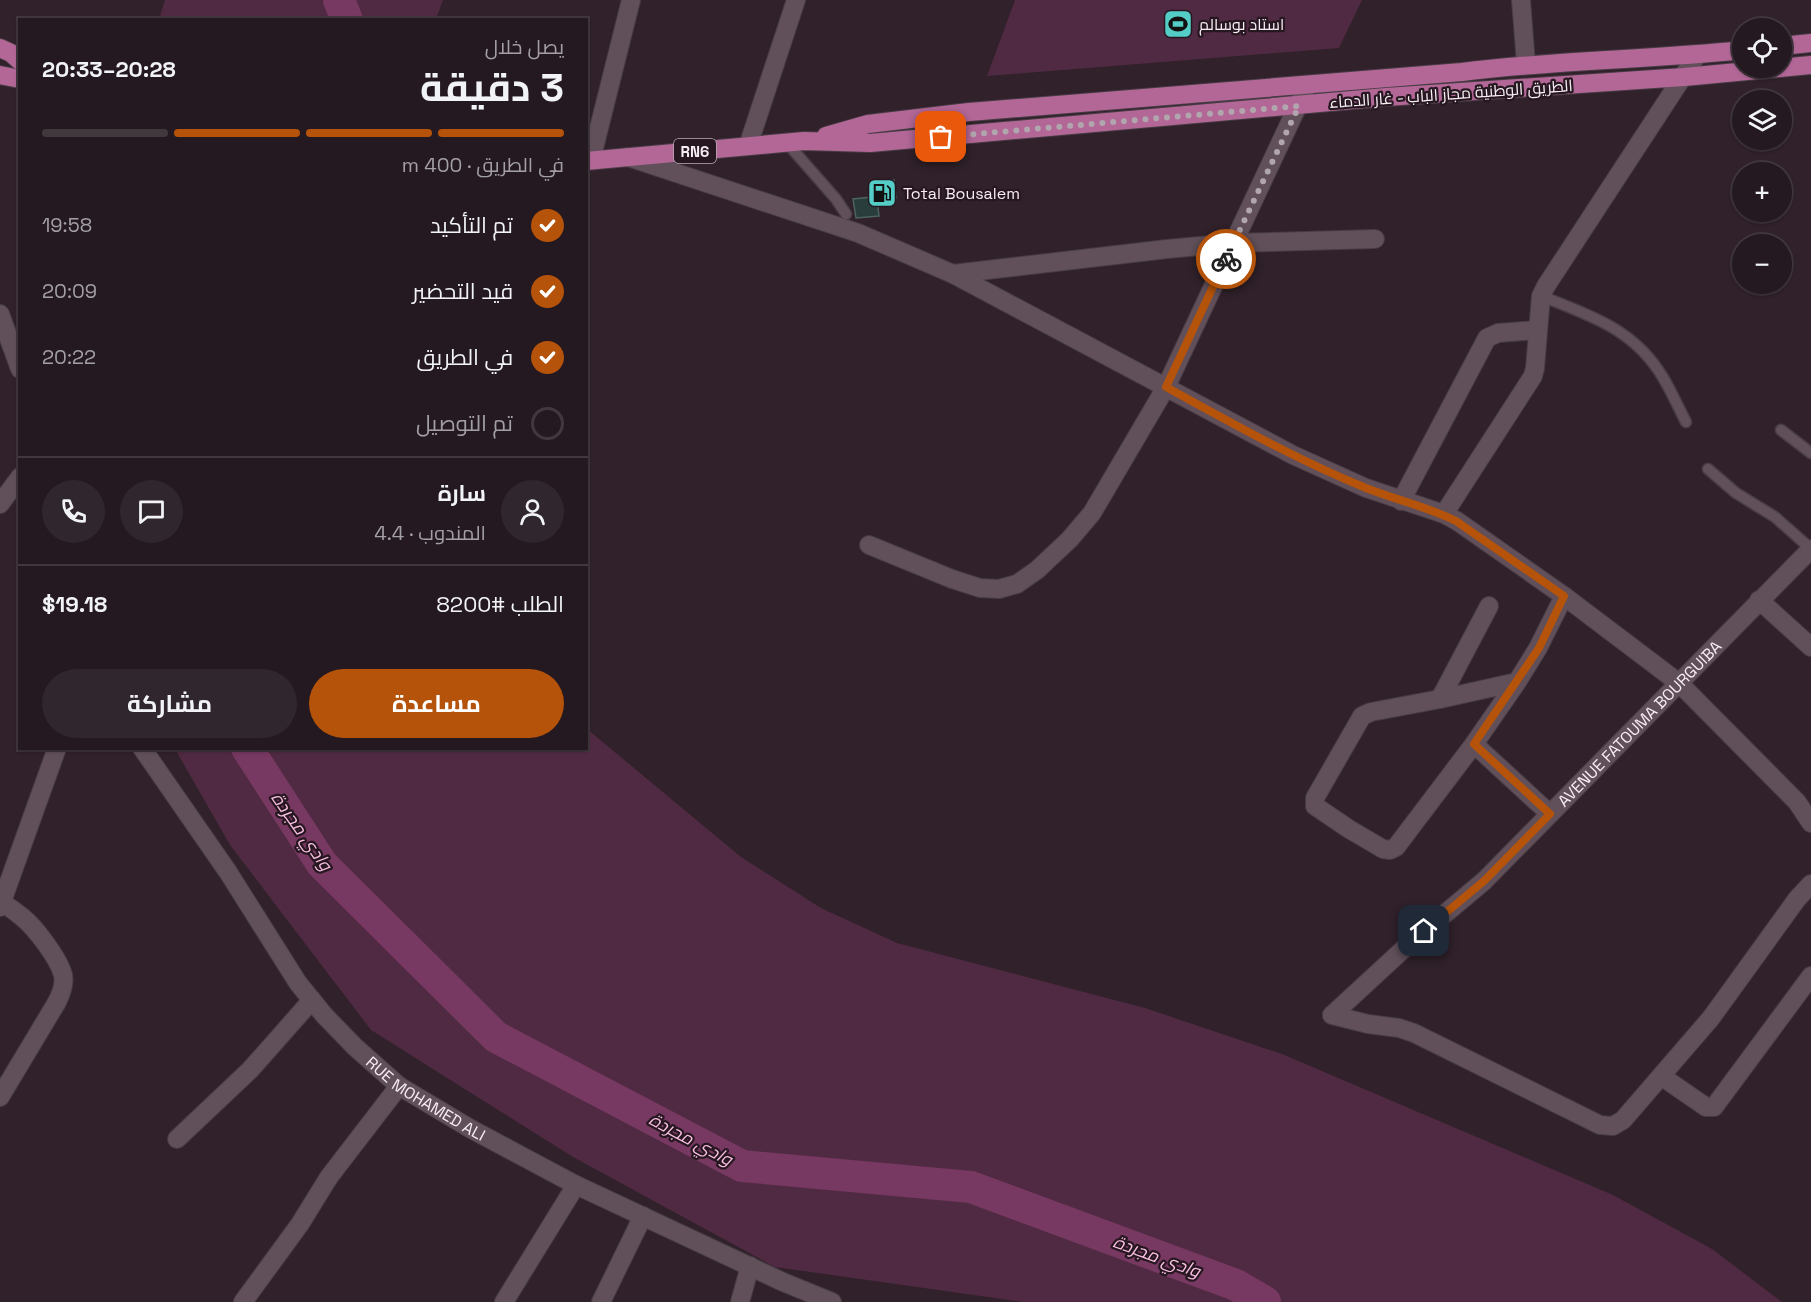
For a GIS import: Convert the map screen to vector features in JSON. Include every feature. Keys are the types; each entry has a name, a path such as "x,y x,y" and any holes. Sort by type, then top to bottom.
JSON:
{"main road":[{"path":"1792,45 1811,43"},
{"path":"0,48 18,59"},
{"name":"الطريق الوطنية مجاز الباب - غار الدماء","path":"796,142 868,124 1014,109 1307,86 1526,64 1732,51"},
{"name":"الطريق الوطنية مجاز الباب - غار الدماء","path":"589,160 796,142 870,142 1013,131 1386,98 1684,77 1810,64"},
{"path":"1462,72 1463,93"},
{"path":"0,75 18,79"},
{"path":"1386,79 1386,98"},
{"path":"1013,131 1014,109"}],"street":[{"path":"589,160 631,0"},
{"path":"748,146 796,0"},
{"path":"1521,0 1526,64"},
{"path":"1444,514 1533,376 1541,296 1551,277 1697,55"},
{"path":"869,545 951,579 980,588 999,589 1017,584 1037,570 1062,547 1092,513 1166,387 1307,86"},
{"path":"628,157 858,233 953,274 1293,456 1366,488 1444,514 1564,596 1679,682 1793,797 1811,823"},
{"path":"953,274 1233,243 1375,239"},
{"path":"0,314 18,364"},
{"path":"1401,501 1487,338 1498,333 1537,330"},
{"path":"0,504 18,480"},
{"name":"AVENUE FATOUMA BOURGUIBA","path":"1661,1076 1623,1120 1613,1126 1600,1125 1414,1032 1332,1015 1409,944 1484,881 1811,549"},
{"path":"1517,682 1371,712 1362,716 1315,798 1316,806 1383,849 1390,850 1401,842 1517,682 1539,648 1564,596"},
{"path":"1759,600 1811,647"},
{"path":"1440,699 1489,606"},
{"path":"1474,744 1550,814"},
{"path":"0,1097 62,992 63,975 37,933 23,917 1,905 56,750"},
{"name":"RUE MOHAMED ALI","path":"143,750 228,872 298,983 355,1047 399,1086 471,1129 576,1185 783,1282 832,1302"},
{"path":"1811,884 1797,899 1711,1018 1661,1076 1706,1107 1714,1107 1811,976"},
{"path":"177,1139 250,1070 312,1000"},
{"path":"243,1302 300,1224 329,1177 399,1086"},
{"path":"504,1302 576,1185"},
{"path":"601,1302 643,1216"},
{"path":"740,1302 750,1266"}],"lane":[{"path":"796,142 846,214"},
{"path":"1541,296 1602,321 1625,334 1643,351 1662,375 1686,422"},
{"path":"1781,429 1811,453"},
{"path":"1708,469 1736,493 1775,517 1811,549"}],"shaded area":[{"path":"165,0 443,0 436,18 159,18"},
{"name":"استاد بوسالم","path":"1015,0 1362,0 1339,48 987,76"},
{"path":"588,730 741,857 821,908 897,943 1145,1008 1282,1054 1613,1195 1712,1249 1782,1302 1023,1302 775,1267 573,1157 371,1030 230,845 176,750 588,750"}],"building":[{"path":"894,180 896,198 877,200 879,216 856,218 853,199 872,197 870,183"}],"waterway":[{"name":"وادي مجردة","path":"339,0 346,18"},
{"name":"وادي مجردة","path":"248,750 322,864 496,1037 742,1166 971,1187 1236,1285 1265,1302"}],"way so far":[{"path":"941,137 1299,106 1226,259"}],"place":[{"name":"استاد بوسالم","path":"1178,24"},
{"name":"Total Bousalem","path":"882,193"}],"route":[{"path":"1226,259 1166,387 1293,456 1366,488 1444,514 1564,596 1539,648 1474,744 1550,814 1484,881 1424,931"}]}
